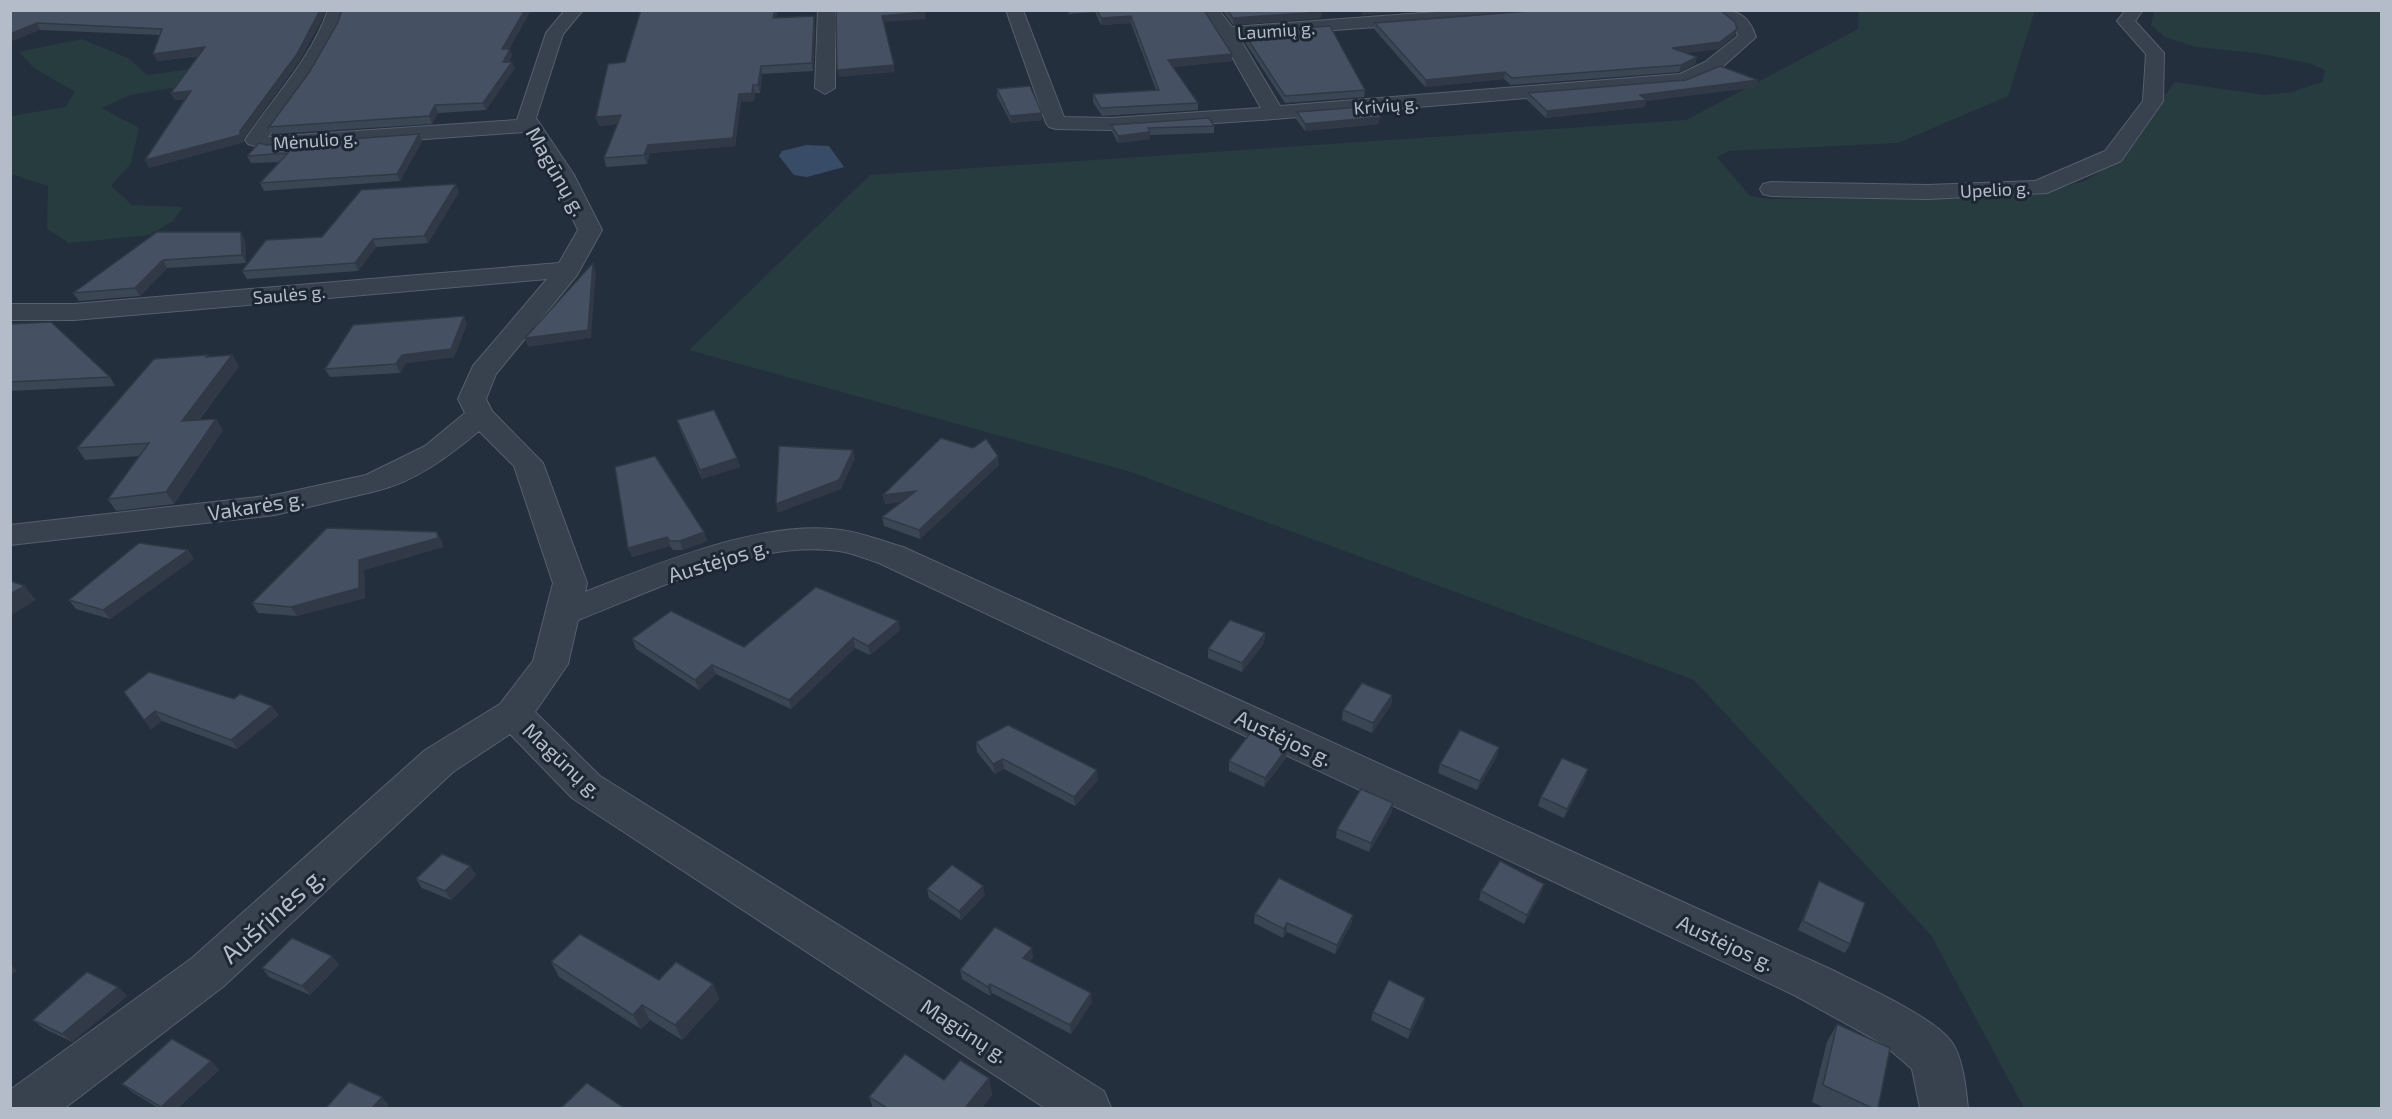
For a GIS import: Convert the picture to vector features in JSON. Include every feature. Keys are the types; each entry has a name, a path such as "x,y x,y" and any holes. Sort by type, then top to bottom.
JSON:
{"street":[{"name":"Mėnulio g.","path":"337,10 331,28 303,74 255,140 270,144 530,125"},
{"name":"Magūnų g.","path":"575,10 555,33 526,118 563,175 590,230 568,270 483,372 472,399 480,415 528,463 570,582 550,664 513,714 586,787 1087,1108"},
{"path":"825,88 827,10"},
{"name":"Krivių g.","path":"1014,10 1056,123 1111,124 1684,79 1712,66 1747,37 1743,26 1721,10"},
{"path":"1210,10 1227,33 1274,113"},
{"name":"Laumių g.","path":"1227,33 1540,10"},
{"name":"Upelio g.","path":"1771,189 1929,192 2039,188 2113,156 2153,100 2155,53 2126,21 2134,10"},
{"name":"Saulės g.","path":"10,312 74,312 568,270"},
{"name":"Vakarės g.","path":"10,535 275,505 376,482 436,452 480,415"},
{"name":"Austėjos g.","path":"561,614 723,554 783,540 836,540 891,555 1812,982 1899,1029 1934,1057 1944,1108"},
{"name":"Aušrinės g.","path":"26,1108 208,972 439,761 513,714"}],"green space":[{"path":"2035,10 2008,96 1898,143 1729,151 1717,157 1750,196 1769,199 1977,197 2048,191 2085,181 2115,162 2175,82 2264,95 2292,92 2322,82 2325,70 2308,63 2256,53 2196,47 2165,37 2151,25 2154,11 2381,11 2381,1108 2024,1108 1931,935 1694,680 1128,471 689,350 870,175 1686,120 1858,29 1859,11"},
{"path":"81,39 128,58 147,75 266,59 242,76 130,95 102,108 139,128 131,163 111,186 132,205 183,207 173,221 149,235 69,243 47,229 48,186 11,174 11,116 65,107 75,92 34,68 19,52"}],"water":[{"path":"806,145 829,146 844,167 807,177 794,175 779,156 782,151"}],"building":[{"path":"10,10 320,10 297,54 240,131 240,135 145,160 191,91 171,93 205,47 153,54 162,29 37,23 10,34"},
{"path":"342,10 525,10 502,49 510,49 503,62 512,62 483,103 435,105 429,116 269,127 310,71 338,22"},
{"path":"641,10 775,10 773,18 814,16 812,63 761,66 758,85 753,85 752,93 739,94 733,138 648,145 644,155 604,158 621,115 596,117 608,64 625,62"},
{"path":"837,10 925,10 925,12 882,16 894,65 837,70"},
{"path":"1097,10 1204,10 1232,54 1168,60 1198,103 1101,108 1093,94 1159,90 1131,16 1101,18"},
{"path":"1227,10 1321,10 1322,12 1233,18"},
{"path":"1542,10 1720,10 1735,22 1737,29 1720,42 1672,48 1697,57 1681,65 1512,78 1505,72 1426,80 1375,23"},
{"path":"1330,26 1365,90 1285,96 1243,32"},
{"path":"1720,66 1758,80 1640,95 1647,100 1547,111 1528,93 1686,80"},
{"path":"1030,86 1042,113 1010,116 997,89"},
{"path":"1374,106 1380,117 1305,124 1297,112"},
{"path":"1209,118 1214,126 1148,128 1150,132 1118,136 1111,125"},
{"path":"419,134 397,174 260,183 288,153 247,156 259,143 267,145"},
{"path":"456,184 424,236 373,239 355,263 242,271 266,240 322,237 361,190"},
{"path":"157,232 241,232 242,255 163,260 135,288 73,293"},
{"path":"593,263 588,330 525,338"},
{"path":"464,316 451,349 402,355 396,364 325,369 353,325"},
{"path":"51,322 110,377 10,382 10,324"},
{"path":"208,355 206,357 232,355 182,421 216,419 166,492 108,499 149,443 77,448 154,359"},
{"path":"714,410 737,458 700,470 677,420"},
{"path":"941,438 973,448 986,439 998,456 919,530 882,517 916,491 883,495"},
{"path":"779,446 853,450 839,480 776,504"},
{"path":"655,456 704,532 680,541 670,541 667,537 628,548 615,467"},
{"path":"327,528 437,532 438,538 359,560 359,588 291,607 252,603"},
{"path":"139,543 188,550 103,610 69,600"},
{"path":"10,581 25,586 10,594"},
{"path":"816,587 898,621 868,646 853,638 789,700 712,665 695,680 632,639 671,611 744,647"},
{"path":"1230,620 1265,633 1242,663 1208,649"},
{"path":"149,672 234,699 240,694 272,706 231,740 155,711 144,720 124,692"},
{"path":"1362,683 1392,695 1373,723 1343,710"},
{"path":"1008,725 1097,770 1074,797 1003,759 993,764 976,742"},
{"path":"1460,730 1499,747 1480,781 1440,764"},
{"path":"1251,732 1287,748 1265,778 1229,761"},
{"path":"1562,758 1588,769 1567,809 1541,797"},
{"path":"1361,789 1393,803 1371,843 1337,829"},
{"path":"442,854 470,866 445,891 416,879"},
{"path":"1500,861 1544,884 1527,915 1481,891"},
{"path":"952,865 983,886 959,911 927,889"},
{"path":"1279,878 1353,915 1337,945 1287,923 1284,929 1255,914"},
{"path":"1819,881 1865,903 1850,944 1803,921"},
{"path":"995,927 1032,948 1023,958 1091,993 1070,1025 990,984 988,987 960,970"},
{"path":"580,934 659,980 676,962 713,984 675,1025 642,1005 633,1015 551,962"},
{"path":"292,938 332,956 302,986 262,968"},
{"path":"87,972 118,987 62,1034 33,1020"},
{"path":"1389,980 1425,998 1410,1030 1373,1012"},
{"path":"1837,1024 1890,1048 1878,1108 1872,1108 1823,1085"},
{"path":"172,1039 211,1061 161,1107 122,1084"},
{"path":"905,1054 944,1080 960,1060 989,1078 965,1108 887,1108 869,1097"},
{"path":"349,1082 382,1097 372,1108 326,1108"},
{"path":"587,1083 624,1108 561,1108"}]}
